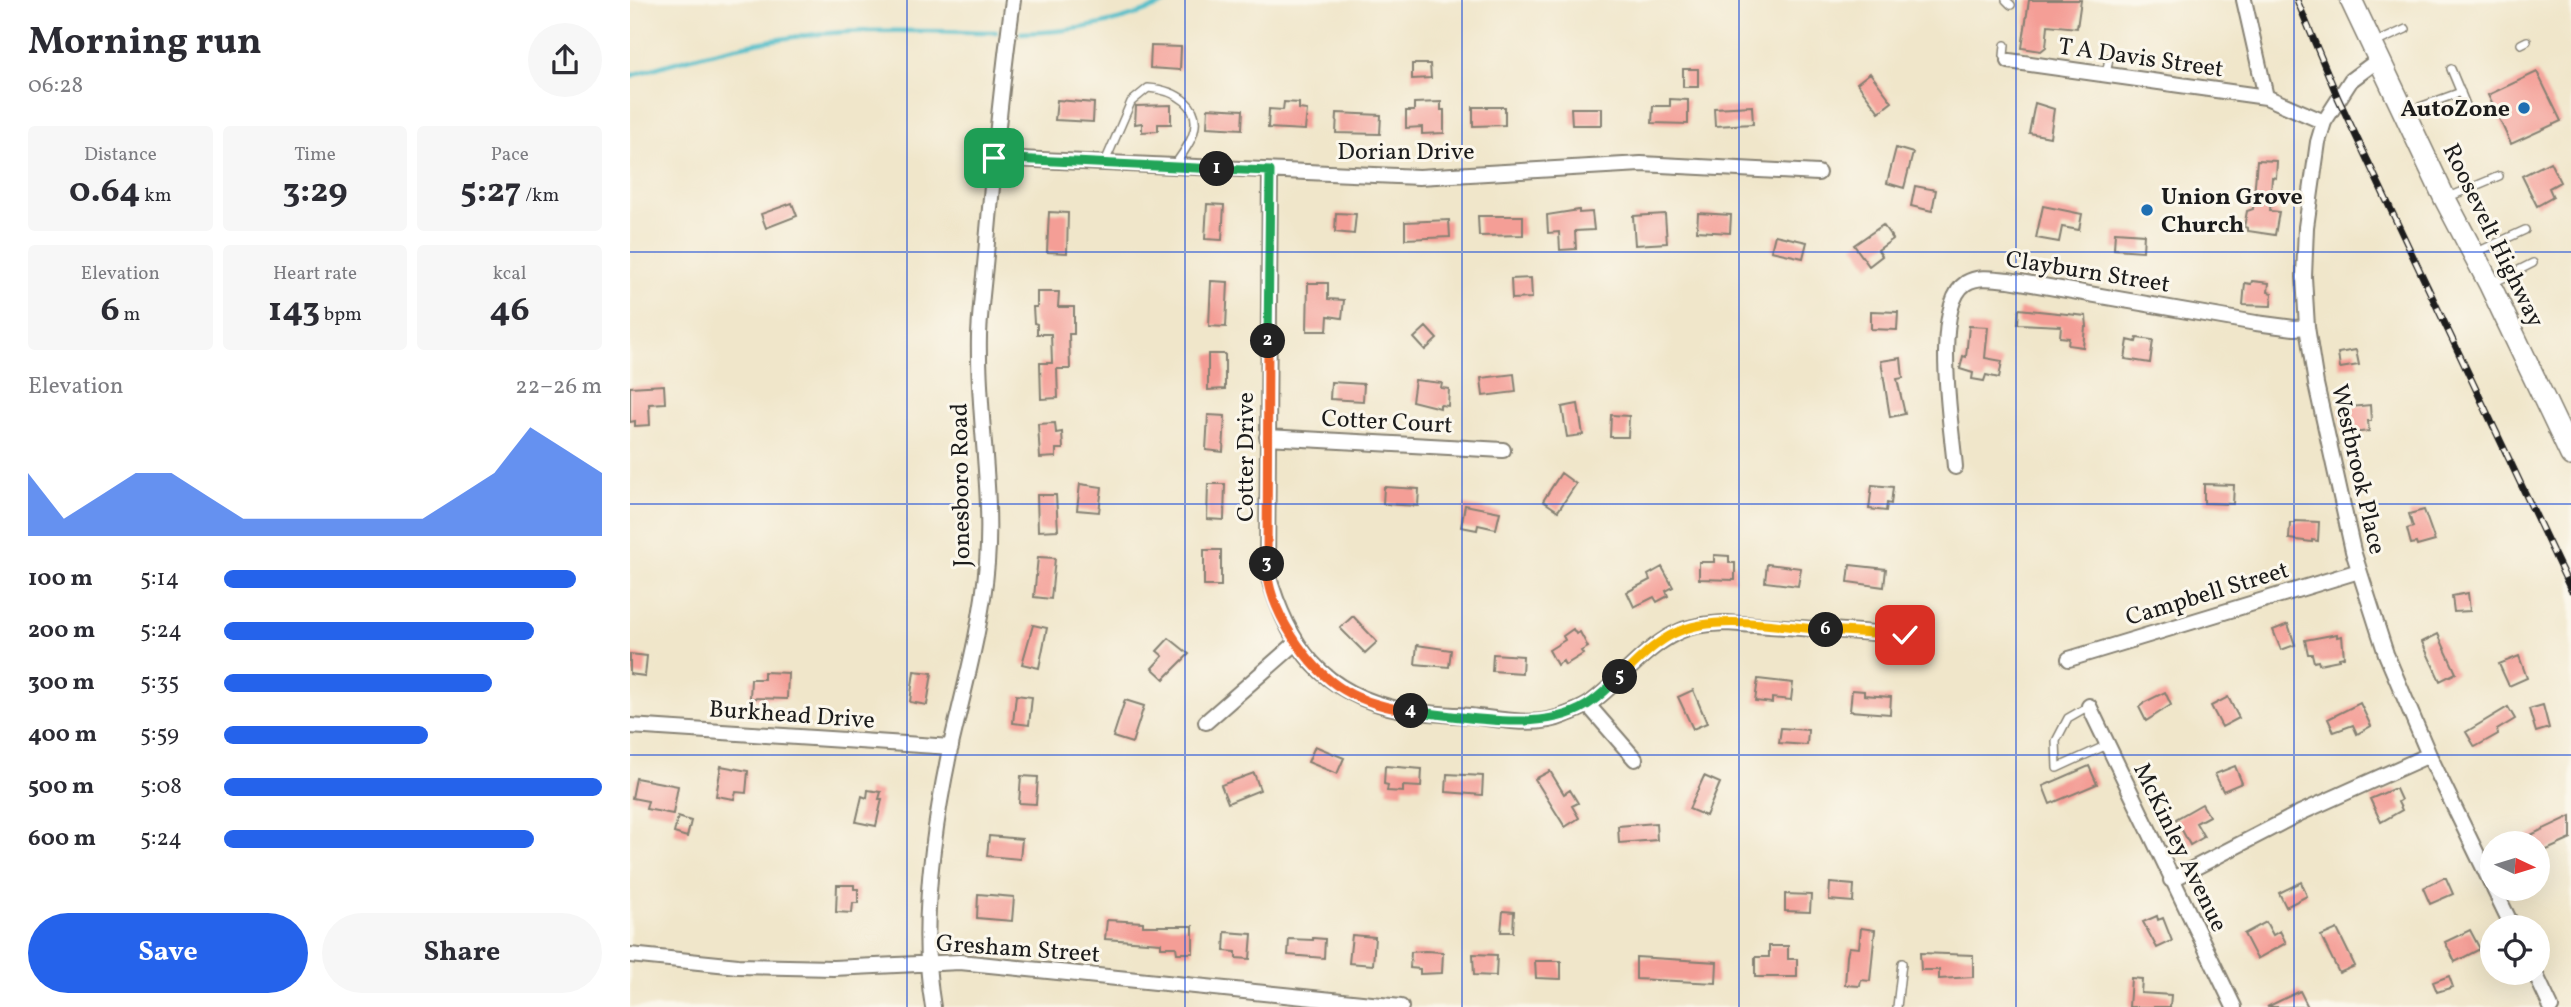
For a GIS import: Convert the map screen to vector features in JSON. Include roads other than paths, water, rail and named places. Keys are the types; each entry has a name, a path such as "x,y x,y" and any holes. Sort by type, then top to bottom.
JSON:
{"main road":[{"name":"Roosevelt Highway","path":"2355,1 2375,52 2445,199 2568,442"}],"street":[{"name":"Jonesboro Road","path":"933,1007 928,963 929,896 942,796 978,627 987,563 988,510 979,336 994,158 1013,0"},
{"path":"2244,0 2266,97"},
{"name":"Westbrook Place","path":"2375,52 2350,80 2324,122 2318,142 2306,227 2304,277 2307,327 2316,384 2359,572 2386,654 2429,755 2480,860"},
{"name":"T A Davis Street","path":"2009,61 2266,97 2324,122"},
{"name":"Dorian Drive","path":"994,158 1419,177 1641,164 1818,173"},
{"name":"Cotter Drive","path":"1270,171 1267,571 1277,607 1296,643 1316,668 1343,690 1402,710 1529,722 1560,718 1588,705 1659,643 1675,633 1697,625 1726,623 1905,635 1922,628"},
{"name":"Clayburn Street","path":"1955,467 1945,361 1947,328 1954,300 1959,290 1968,282 1982,278 2009,280 2256,323 2307,327"},
{"name":"Cotter Court","path":"1267,437 1503,450"},
{"name":"Campbell Street","path":"2069,659 2359,572"},
{"path":"1206,722 1296,643"},
{"path":"1588,705 1635,759"},
{"name":"McKinley Avenue","path":"2089,706 2234,1007"},
{"name":"Burkhead Drive","path":"630,726 951,747"},
{"path":"2171,880 2300,813 2429,755"},
{"name":"Gresham Street","path":"630,954 738,966 833,968 960,962 1401,1007"},
{"path":"2541,985 2551,1007"}],"lane":[{"path":"2375,52 2406,29"},
{"path":"2005,45 2004,55 2009,61"},
{"path":"2105,75 2109,58"},
{"path":"2451,69 2466,106"},
{"path":"1104,163 1131,102 1148,89 1174,93 1191,107 1195,119 1192,136 1174,167"},
{"path":"2405,112 2461,92"},
{"path":"2445,199 2499,176"},
{"path":"2473,254 2525,230"},
{"path":"2490,285 2533,263"},
{"path":"2089,706 2068,718 2056,741 2057,768 2107,745"},
{"path":"1897,1007 1902,962"}],"waterway":[{"path":"1021,33 1098,25 1136,15 1172,0"},
{"path":"630,76 710,53 790,37 864,31 996,32"}],"railway":[{"path":"2297,0 2338,98 2571,590"}],"place":[{"name":"AutoZone","path":"2524,108"},
{"name":"Union Grove Church","path":"2147,210"}]}
